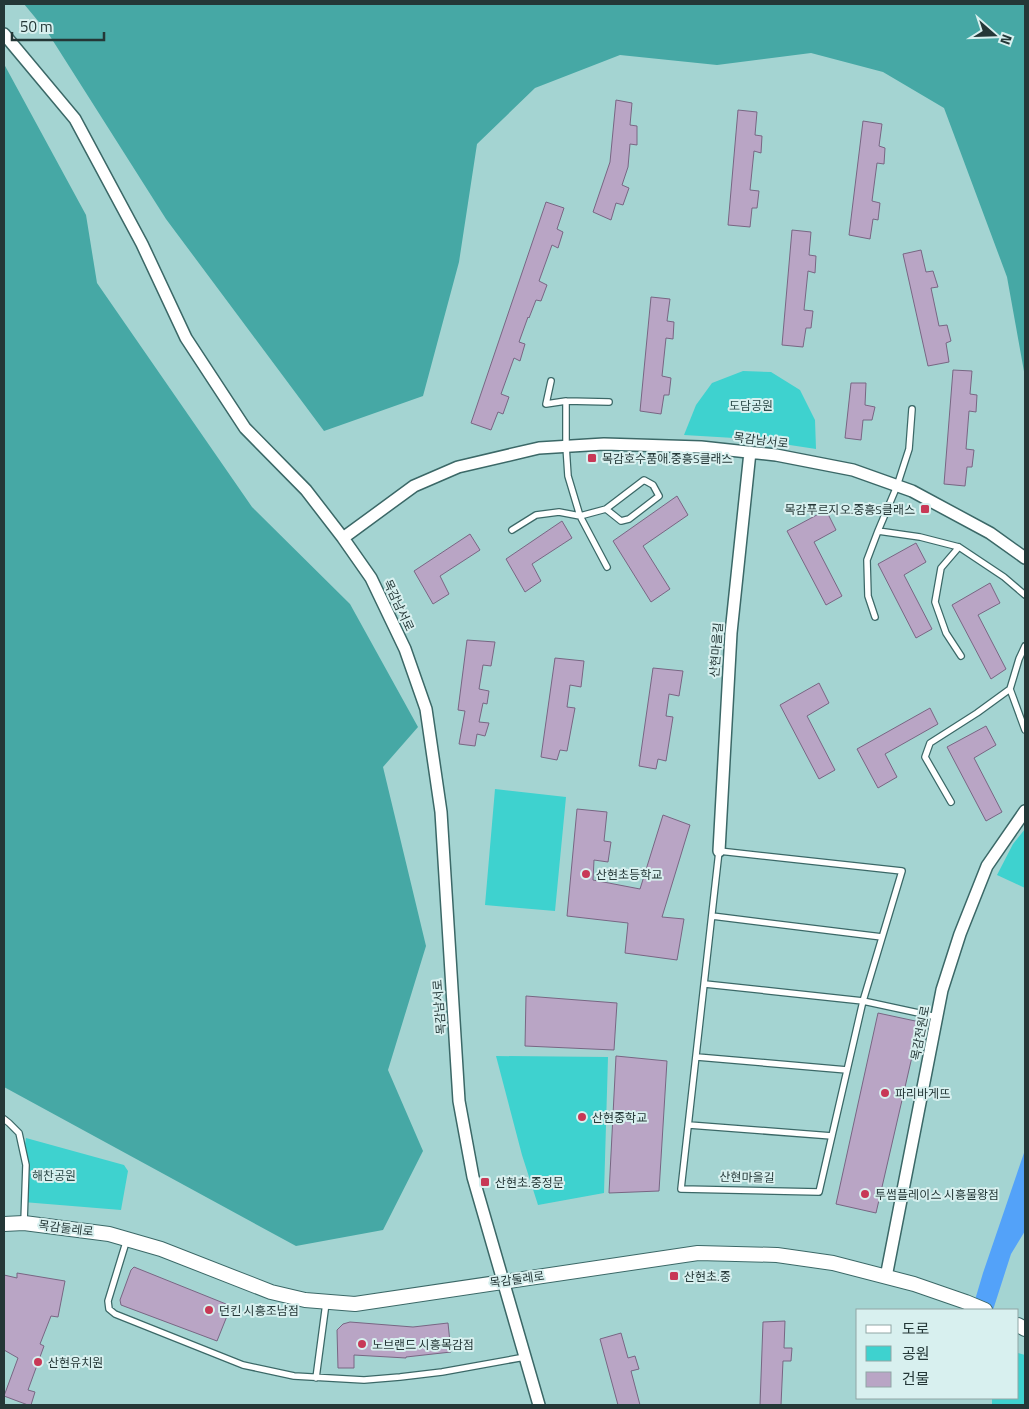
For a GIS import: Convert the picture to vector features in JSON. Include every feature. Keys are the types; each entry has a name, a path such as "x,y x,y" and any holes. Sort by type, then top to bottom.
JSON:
{"street":[{"path":"4,34 75,119 142,244 186,338 246,428 306,490 343,538"},
{"name":"목감남서로","path":"539,1405 473,1177 459,1101 441,812 426,709 405,649 371,578 343,538 414,486 458,467 539,448 604,444 701,447 750,452 776,455 853,470 912,491 990,533 1025,558"},
{"name":"산현마을길","path":"719,851 731,633 750,452"},
{"name":"목감전원로","path":"886,1277 942,990 960,934 987,866 1025,811"},
{"name":"목감둘레로","path":"4,1224 24,1223 95,1231 161,1249 271,1292 305,1300 326,1302 355,1304 698,1253 777,1255 833,1263 914,1284 983,1309"}],"lane":[{"path":"552,381 546,404 566,401 609,402"},
{"path":"566,401 568,476 580,516 607,567"},
{"path":"875,617 868,596 867,560 897,486 909,449 912,408"},
{"path":"512,530 536,515 559,512 580,516 606,509 644,480 654,485 659,496 629,519 621,521 606,509"},
{"path":"878,531 920,536 959,547 1004,577 1025,595"},
{"path":"959,547 941,568 936,602 946,633 961,656"},
{"path":"1025,646 1010,689 1025,730"},
{"path":"951,802 925,757 930,743 1010,689"},
{"name":"산현마을길","path":"719,851 902,872 863,1001 819,1192 681,1189 712,916 719,851"},
{"path":"712,916 882,937"},
{"path":"705,984 863,1001 937,1017"},
{"path":"697,1057 847,1070"},
{"path":"4,1119 20,1133 26,1165 24,1223"},
{"path":"689,1125 832,1136"},
{"path":"128,1239 108,1301 109,1309 115,1314 243,1365 294,1376 364,1380 442,1372 525,1357"},
{"path":"316,1378 326,1302"}],"green space":[{"name":"도담공원","path":"743,371 771,372 800,390 815,420 816,449 751,439 684,435 696,405 712,383"},
{"path":"495,789 566,797 555,911 485,905"},
{"path":"1025,829 1025,888 997,875 1013,844"},
{"path":"496,1056 608,1057 604,1193 538,1205 522,1155"},
{"name":"해찬공원","path":"26,1138 124,1165 128,1171 121,1210 23,1202"},
{"path":"1019,1353 1025,1355 1025,1405 992,1405 992,1399 1019,1399"}],"shaded area":[{"path":"24,4 1025,4 1025,377 1007,277 944,108 883,72 811,53 717,65 620,55 535,88 477,144 459,262 423,396 324,431 166,219 48,33"},
{"path":"4,64 86,215 97,283 252,507 350,604 418,727 383,767 426,946 388,1070 423,1151 383,1230 296,1246 4,1087"},
{"path":"1025,1150 1025,1231 1011,1254 993,1309 972,1309"}],"building":[{"path":"616,100 632,103 630,125 637,126 637,145 630,144 628,167 622,185 629,188 623,205 616,203 611,220 593,212 610,162"},
{"path":"738,110 757,112 755,135 762,136 761,153 754,151 750,190 759,191 757,208 752,208 750,227 728,225"},
{"path":"863,121 882,124 879,146 885,148 884,164 877,163 872,201 880,203 878,220 873,219 870,239 849,235"},
{"path":"546,202 564,208 557,229 563,232 558,248 552,245 539,281 547,285 541,301 536,300 528,317 519,342 525,344 520,361 514,358 501,394 509,397 503,414 498,412 491,430 471,423"},
{"path":"792,230 811,232 809,255 816,256 815,273 808,271 804,310 813,311 811,328 806,328 803,347 782,345"},
{"path":"921,250 926,272 933,271 938,287 931,288 939,326 947,325 951,341 946,343 949,362 928,366 903,254"},
{"path":"651,297 670,299 667,321 674,322 673,339 666,338 662,376 671,378 669,395 664,395 661,414 640,411"},
{"path":"953,370 972,371 970,394 977,395 976,412 969,411 966,449 974,450 972,467 967,467 965,486 944,484"},
{"path":"851,383 866,383 865,405 875,407 872,420 863,420 861,440 845,438"},
{"path":"677,496 688,515 643,546 670,589 651,602 613,541"},
{"path":"826,510 836,530 814,542 842,596 826,605 787,531"},
{"path":"562,521 572,538 532,564 541,581 525,592 506,559"},
{"path":"470,534 480,550 440,576 449,594 433,604 414,571"},
{"path":"916,543 926,562 904,575 932,629 916,638 878,564"},
{"path":"990,583 1000,603 978,615 1006,669 991,679 952,605"},
{"path":"467,640 495,642 491,666 483,665 479,689 489,691 487,704 483,703 479,722 489,723 485,736 477,734 475,746 459,744 465,711 458,710"},
{"path":"555,658 584,661 581,687 570,685 567,707 575,708 567,751 560,750 557,760 541,757"},
{"path":"653,668 683,671 679,696 669,694 666,716 673,717 666,761 658,759 656,769 639,766"},
{"path":"819,683 829,703 807,716 835,770 819,779 780,705"},
{"path":"930,708 938,724 885,754 897,777 878,788 857,749"},
{"path":"986,726 996,745 974,758 1002,812 986,821 947,747"},
{"path":"577,809 607,812 604,841 611,842 608,862 594,860 593,880 640,889 663,815 690,825 662,917 684,919 677,960 625,953 628,923 567,916"},
{"path":"526,996 617,1003 614,1050 525,1046"},
{"path":"878,1013 920,1022 876,1213 836,1204"},
{"path":"616,1056 667,1061 659,1191 609,1193"},
{"path":"134,1267 231,1306 217,1341 121,1305 120,1300 131,1270"},
{"path":"17,1273 65,1281 58,1317 51,1316 40,1344 44,1346 28,1390 35,1392 31,1405 4,1396 18,1358 4,1350 4,1275 17,1278"},
{"path":"785,1321 784,1348 792,1348 791,1361 783,1361 781,1405 760,1405 763,1322"},
{"path":"350,1322 413,1327 448,1323 451,1352 406,1358 354,1355 354,1368 338,1368 337,1330 343,1324"},
{"path":"621,1333 628,1358 635,1356 639,1369 631,1371 640,1405 618,1405 600,1339"}],"place":[{"name":"목감호수품애.중흥S클래스","path":"592,458"},
{"name":"목감푸르지오.중흥S클래스","path":"925,509"},
{"name":"산현초등학교","path":"586,874"},
{"name":"파리바게뜨","path":"885,1093"},
{"name":"산현중학교","path":"582,1117"},
{"name":"산현초.중정문","path":"485,1182"},
{"name":"투썸플레이스 시흥물왕점","path":"865,1194"},
{"name":"산현초.중","path":"674,1276"},
{"name":"던킨 시흥조남점","path":"209,1310"},
{"name":"노브랜드 시흥목감점","path":"362,1344"},
{"name":"산현유치원","path":"38,1362"}]}
